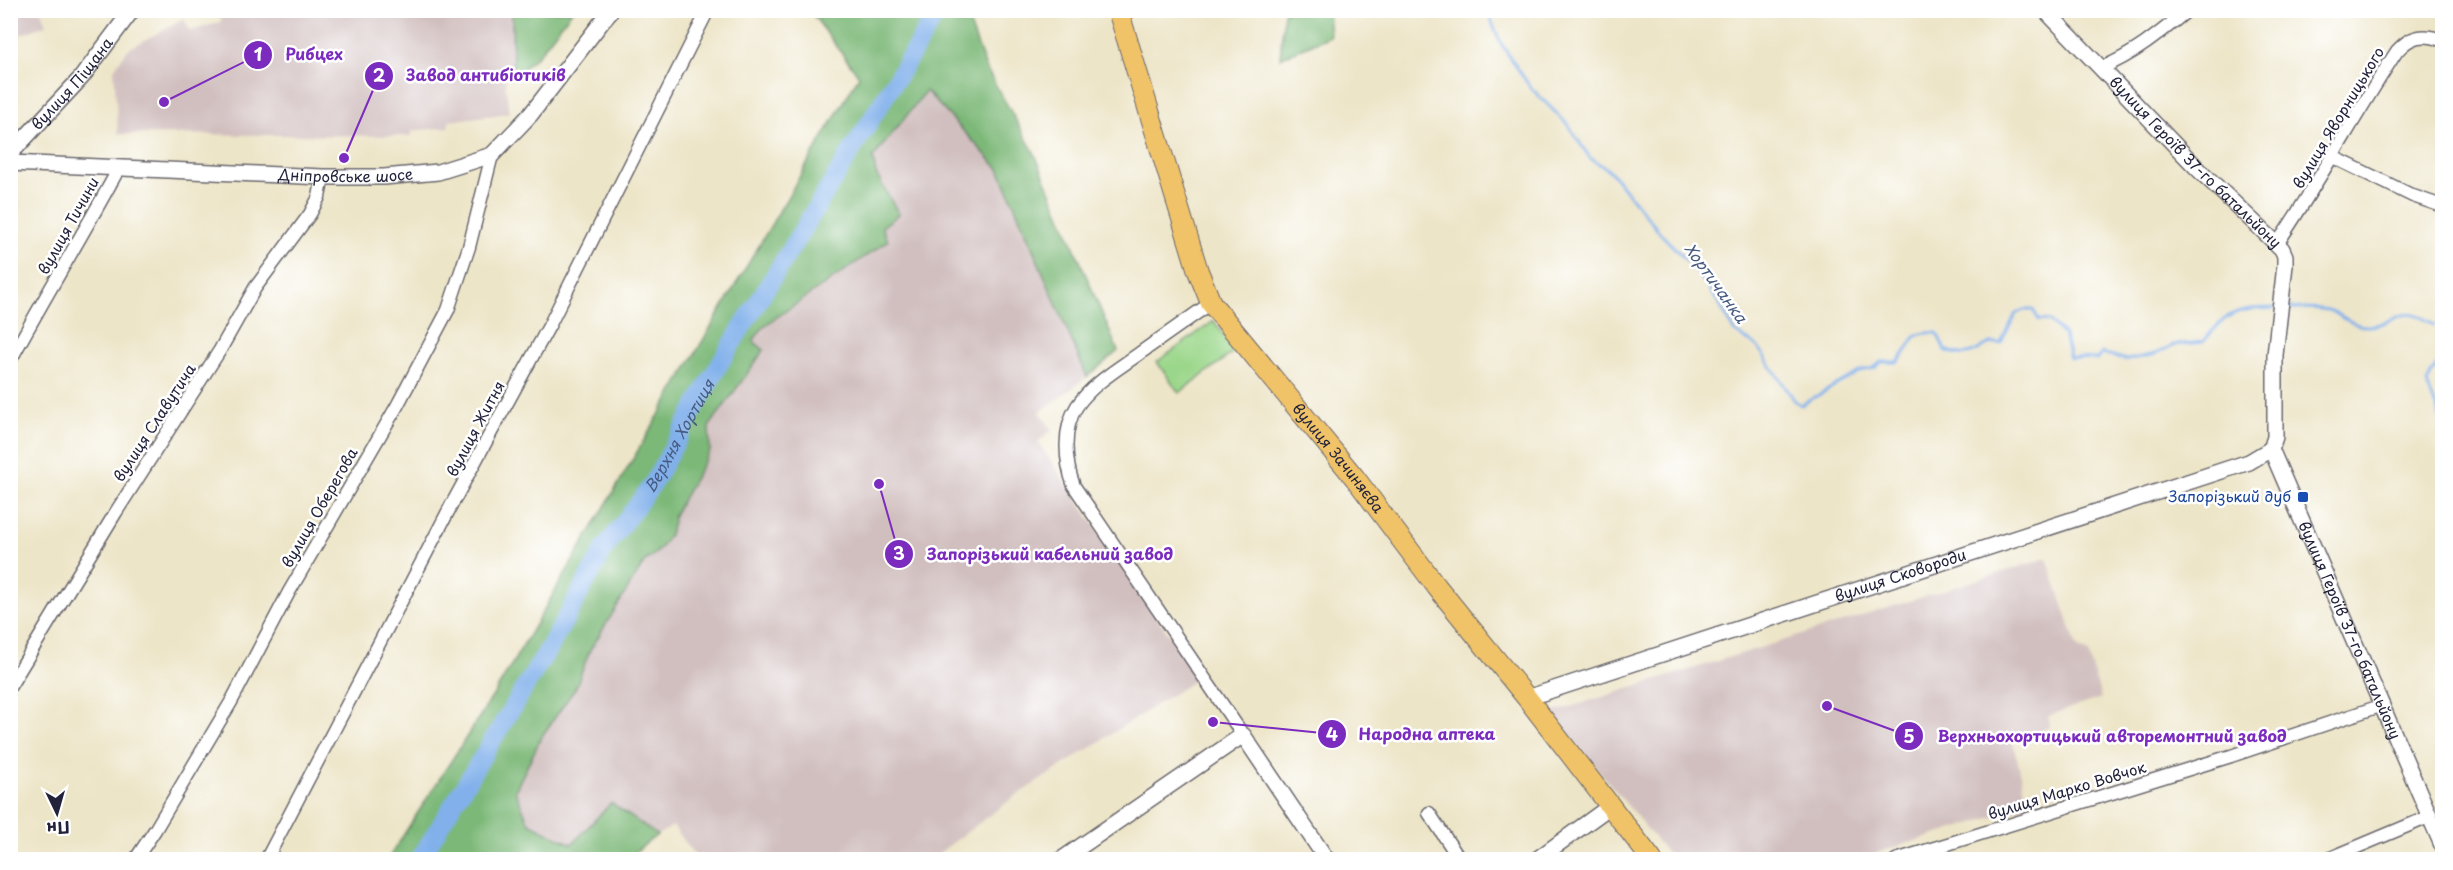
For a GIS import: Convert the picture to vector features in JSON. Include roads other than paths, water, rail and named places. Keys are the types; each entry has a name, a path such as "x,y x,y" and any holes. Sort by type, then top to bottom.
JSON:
{"main road":[{"name":"вулиця Зачиняєва","path":"1118,10 1198,271 1211,303 1355,478 1437,587 1527,698 1652,860"}],"street":[{"name":"вулиця Піщана","path":"10,154 81,78 132,10"},
{"name":"Дніпровське шосе","path":"10,163 323,177 409,176 438,172 492,155 531,114 611,10"},
{"name":"вулиця Житня","path":"266,860 452,504 549,326 708,10"},
{"name":"вулиця Героїв 37-го батальйону","path":"2045,10 2197,168 2277,244 2285,256 2275,355 2275,429 2271,449 2442,845"},
{"path":"2102,68 2124,59 2147,45 2188,10"},
{"name":"вулиця Яворницького","path":"2277,244 2403,44 2409,39 2426,35 2442,40"},
{"name":"вулиця Оберегова","path":"135,860 231,702 289,592 397,406 448,310 469,247 492,155"},
{"path":"2331,156 2413,196 2442,206"},
{"name":"вулиця Тичини","path":"10,361 119,168"},
{"name":"вулиця Славутича","path":"10,686 116,512 220,350 255,288 310,214 319,197 323,177"},
{"path":"1211,303 1099,382 1077,407 1071,420 1066,446 1069,474 1074,486 1327,860"},
{"name":"вулиця Сковороди","path":"1527,698 2249,462 2271,449"},
{"name":"вулиця Марко Вовчок","path":"1896,860 2231,756 2383,705"},
{"path":"1061,860 1243,735"},
{"path":"1536,860 1609,807"},
{"path":"1429,813 1460,860"},
{"path":"2326,860 2431,816"}],"waterway":[{"name":"Верхня Хортиця","path":"419,860 552,643 605,548 652,485 720,363 939,10"},
{"name":"Хортичанка","path":"1487,10 1500,42 1530,87 1568,125 1590,158 1610,171 1661,234 1694,268 1736,333 1757,346 1795,401 1801,405 1861,371 1874,368 1881,362 1897,362 1915,337 1920,334 1937,333 1945,350 1959,354 1970,353 1988,344 2001,343 2016,313 2024,310 2033,310 2039,320 2049,321 2064,335 2070,358 2097,359 2102,353 2127,360 2156,354 2173,345 2203,342 2220,323 2234,313 2251,309 2276,308"},
{"name":"Хортичанка","path":"2285,308 2328,310 2363,326 2377,325 2405,314 2423,318 2434,325"},
{"name":"Хортичанка","path":"2442,359 2432,372 2427,384 2442,422"}],"place":[{"name":"Рибцех","path":"164,102"},
{"name":"Завод антибіотиків","path":"344,158"},
{"name":"Запорізький кабельний завод","path":"879,484"},
{"name":"Запорізький дуб","path":"2303,497"},
{"name":"Верхньохортицький авторемонтний завод","path":"1827,706"},
{"name":"Народна аптека","path":"1213,722"}]}
